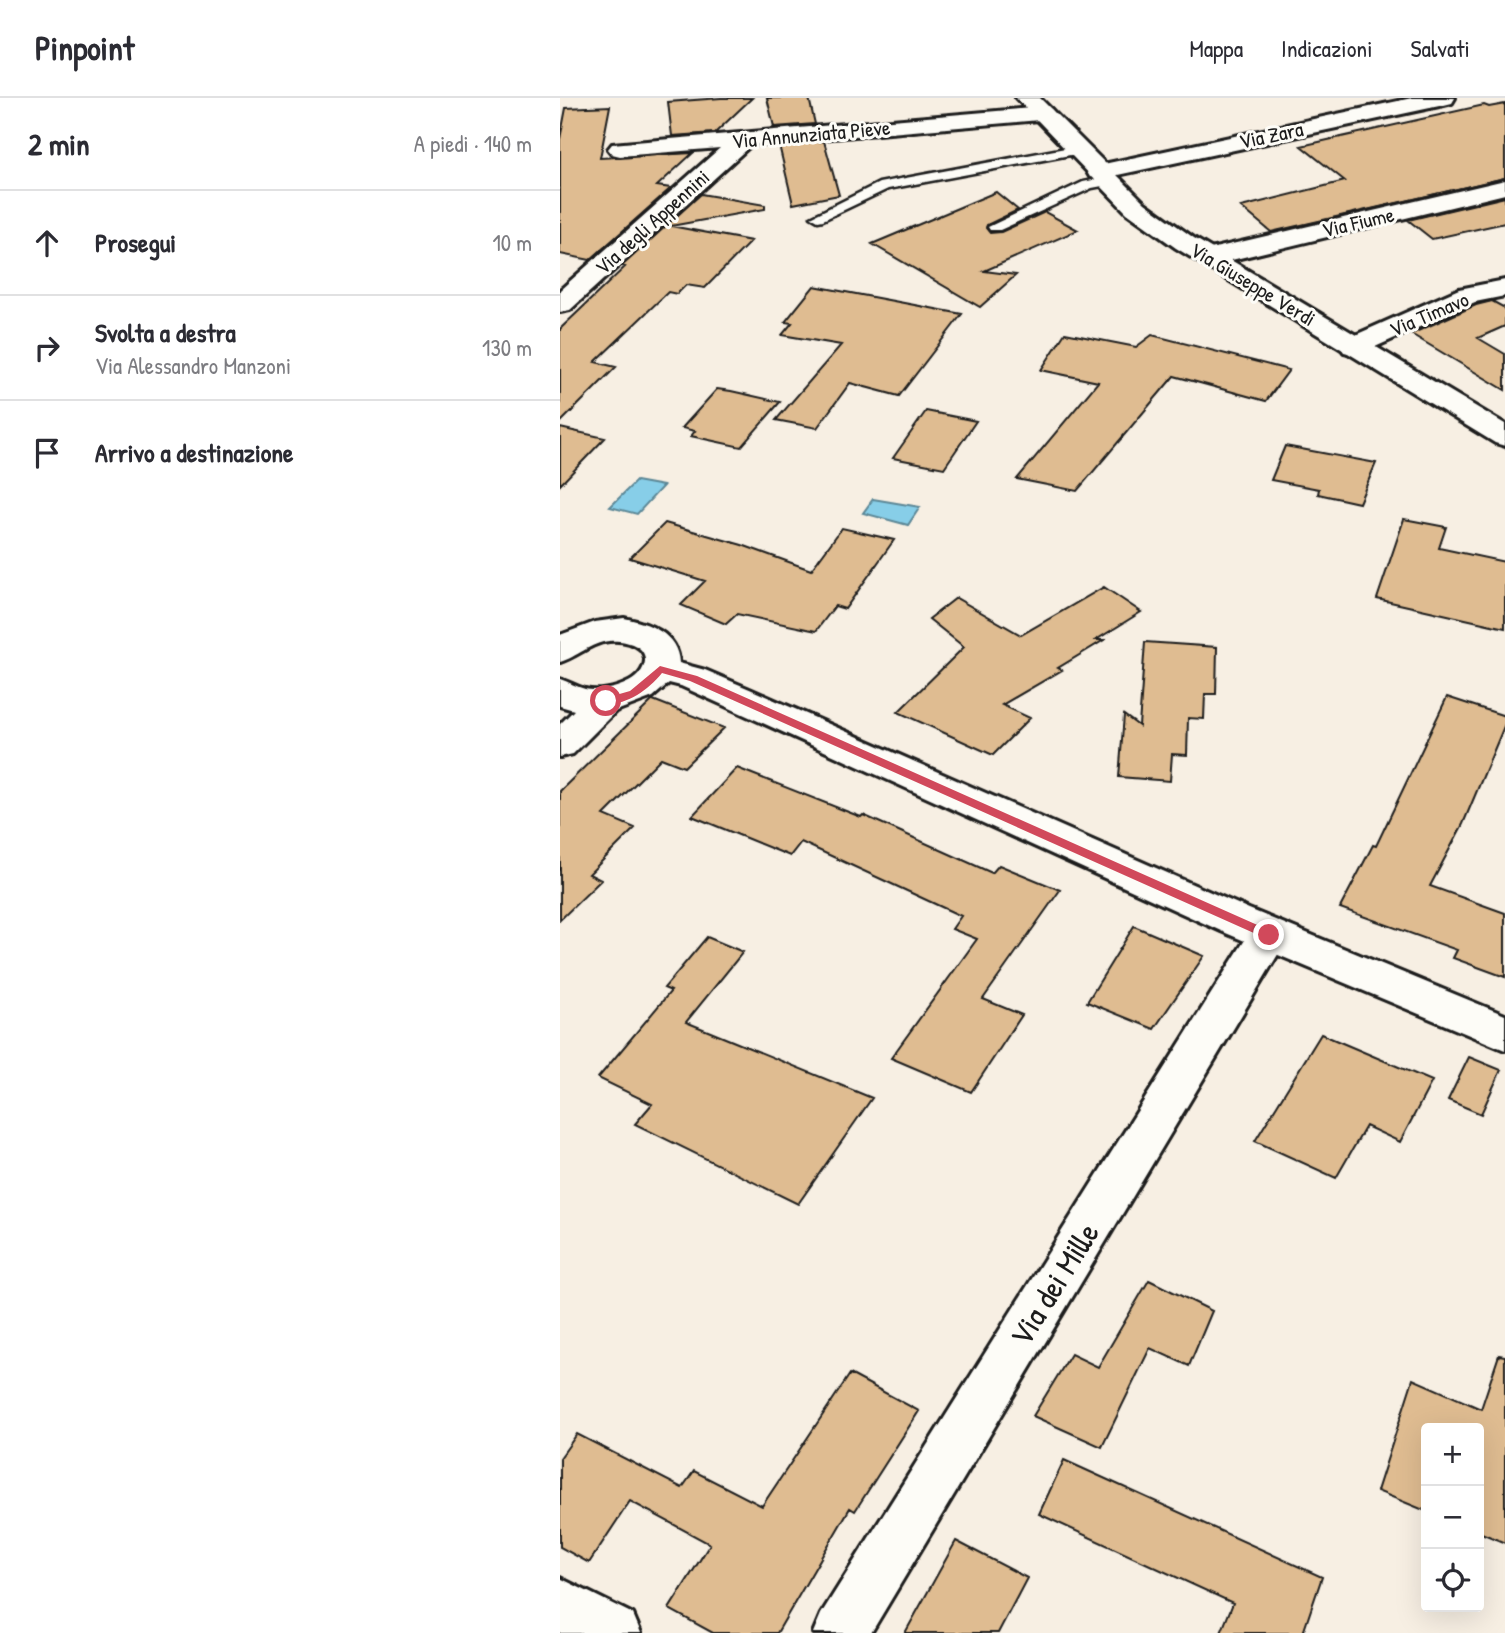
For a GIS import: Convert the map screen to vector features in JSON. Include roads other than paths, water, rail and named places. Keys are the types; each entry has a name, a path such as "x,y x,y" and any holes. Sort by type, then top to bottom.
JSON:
{"street":[{"name":"Via Zara","path":"1103,177 1444,98"},
{"name":"Via Giuseppe Verdi","path":"1035,106 1136,208 1354,346 1505,437"},
{"name":"Via Annunziata Pieve","path":"620,149 744,139 1035,106"},
{"name":"Via degli Appennini","path":"560,304 744,139"},
{"name":"Via Fiume","path":"1211,257 1505,187"},
{"name":"Via Timavo","path":"1354,346 1468,295 1505,288"},
{"path":"560,691 576,699 606,701 634,694 645,687 660,669 659,650 643,635 615,630 568,634"},
{"path":"660,669 694,678 1269,935 1505,1032"},
{"path":"560,745 606,701"},
{"name":"Via dei Mille","path":"840,1633 1269,935"},
{"path":"560,1605 614,1633"}],"lane":[{"path":"818,217 884,186 1076,150"},
{"path":"995,227 1103,177"}],"water":[{"path":"636,481 663,486 637,514 610,507"},
{"path":"873,499 920,507 908,525 863,513"}]}
